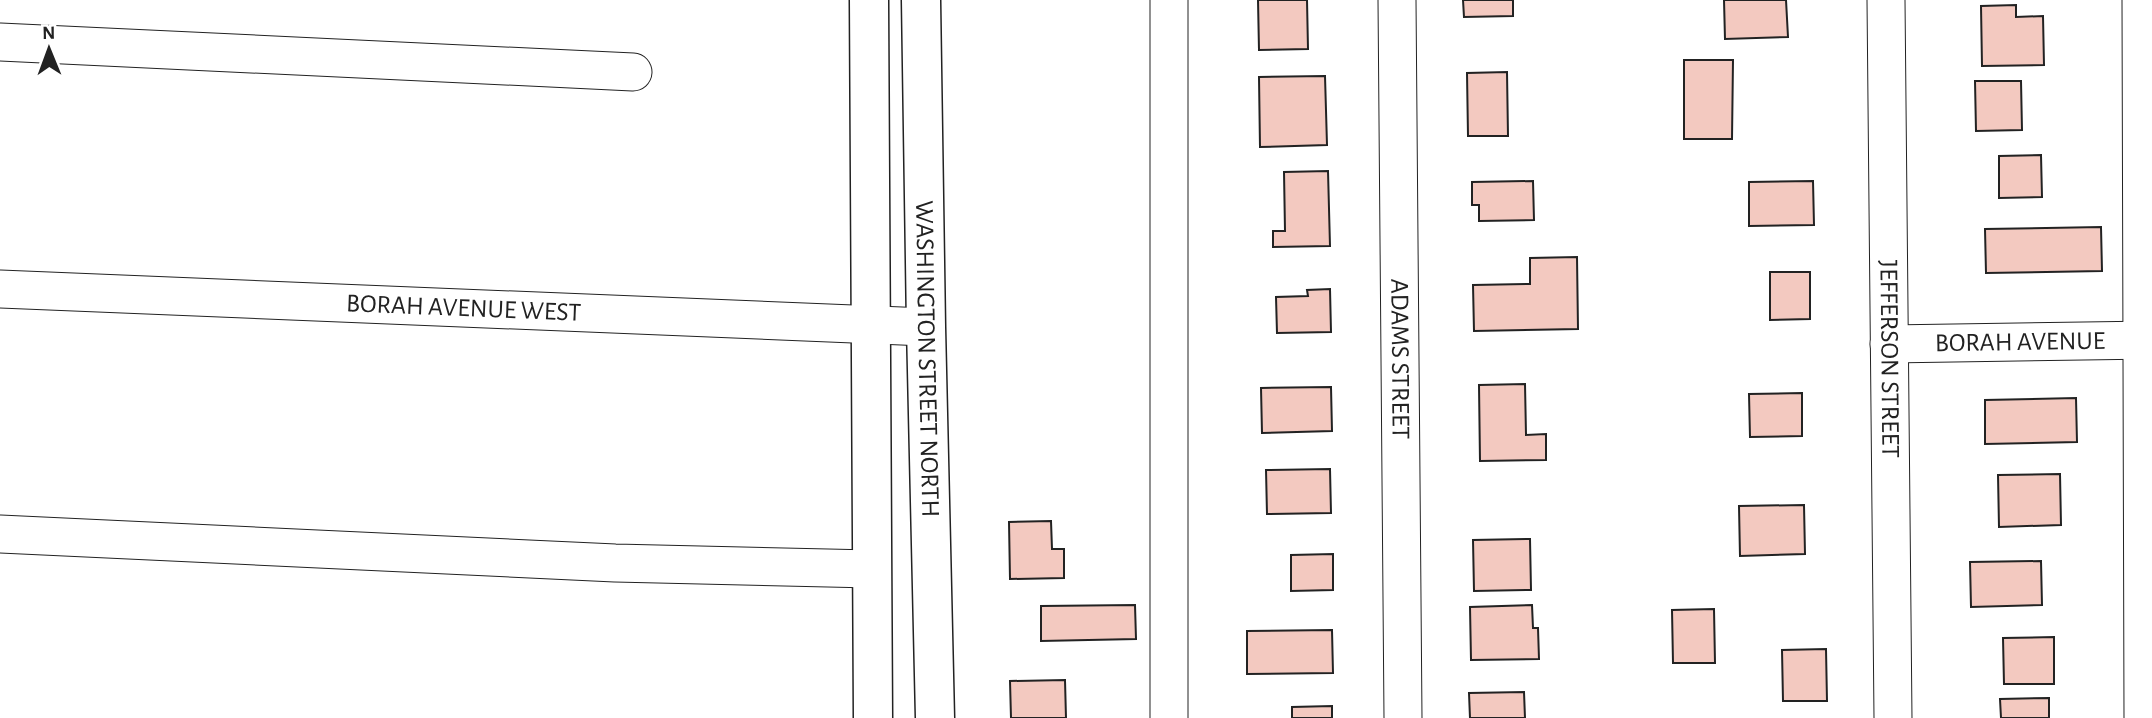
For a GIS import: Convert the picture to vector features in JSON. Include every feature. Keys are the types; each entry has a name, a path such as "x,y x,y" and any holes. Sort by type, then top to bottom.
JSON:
{"main road":[{"name":"WASHINGTON STREET NORTH","path":"869,0 873,718"},
{"name":"WASHINGTON STREET NORTH","path":"921,0 936,718"}],"street":[{"path":"1169,0 1169,718"},
{"name":"ADAMS STREET","path":"1397,0 1403,718"},
{"name":"JEFFERSON STREET","path":"1886,0 1894,718"},
{"path":"2141,0 2147,340 2143,718"},
{"path":"0,43 633,72"},
{"name":"BORAH AVENUE WEST","path":"0,289 926,327"},
{"name":"BORAH AVENUE","path":"1889,344 2147,340"},
{"path":"0,534 615,563 872,569"}],"building":[{"path":"1258,0 1307,0 1308,49 1259,50"},
{"path":"1463,0 1513,0 1513,16 1464,17"},
{"path":"1724,0 1786,0 1788,37 1725,39"},
{"path":"2016,5 2016,17 2043,16 2044,65 1982,66 1981,6"},
{"path":"1684,60 1733,60 1732,139 1684,139"},
{"path":"1507,72 1508,136 1468,136 1467,73"},
{"path":"1325,76 1327,145 1260,147 1259,77"},
{"path":"1975,81 2021,81 2022,130 1976,131"},
{"path":"2041,155 2042,197 1999,198 1999,156"},
{"path":"1328,171 1330,246 1273,247 1273,231 1285,231 1284,172"},
{"path":"1533,181 1534,220 1479,221 1479,205 1472,205 1472,182"},
{"path":"1813,181 1814,225 1749,226 1749,182"},
{"path":"2101,227 2102,271 1986,273 1985,229"},
{"path":"1577,257 1578,329 1474,331 1473,285 1530,284 1530,258"},
{"path":"1770,272 1810,272 1810,319 1770,320"},
{"path":"1330,289 1331,332 1277,333 1276,297 1308,296 1307,290"},
{"path":"1525,384 1526,435 1546,434 1546,460 1480,461 1479,385"},
{"path":"1331,387 1332,431 1262,433 1261,388"},
{"path":"1802,393 1802,436 1750,437 1749,394"},
{"path":"2076,398 2077,442 1985,444 1985,400"},
{"path":"1330,469 1331,513 1267,514 1266,470"},
{"path":"2060,474 2061,525 1999,527 1998,475"},
{"path":"1804,505 1805,554 1740,556 1739,506"},
{"path":"1051,521 1052,549 1064,549 1064,578 1010,579 1009,522"},
{"path":"1530,539 1531,590 1474,591 1473,540"},
{"path":"1333,554 1333,590 1291,591 1291,555"},
{"path":"2041,561 2042,605 1971,607 1970,562"},
{"path":"1135,605 1136,639 1041,641 1041,606"},
{"path":"1532,605 1533,628 1538,628 1539,659 1471,660 1470,607"},
{"path":"1714,609 1715,663 1673,663 1672,610"},
{"path":"1332,630 1333,673 1247,674 1247,631"},
{"path":"2054,637 2054,684 2004,684 2003,638"},
{"path":"1826,649 1827,701 1783,701 1782,650"},
{"path":"1065,680 1066,718 1011,718 1010,681"},
{"path":"1524,692 1525,718 1470,718 1469,693"},
{"path":"2049,698 2049,718 2001,718 2000,699"},
{"path":"1332,706 1332,718 1292,718 1292,707"}]}
